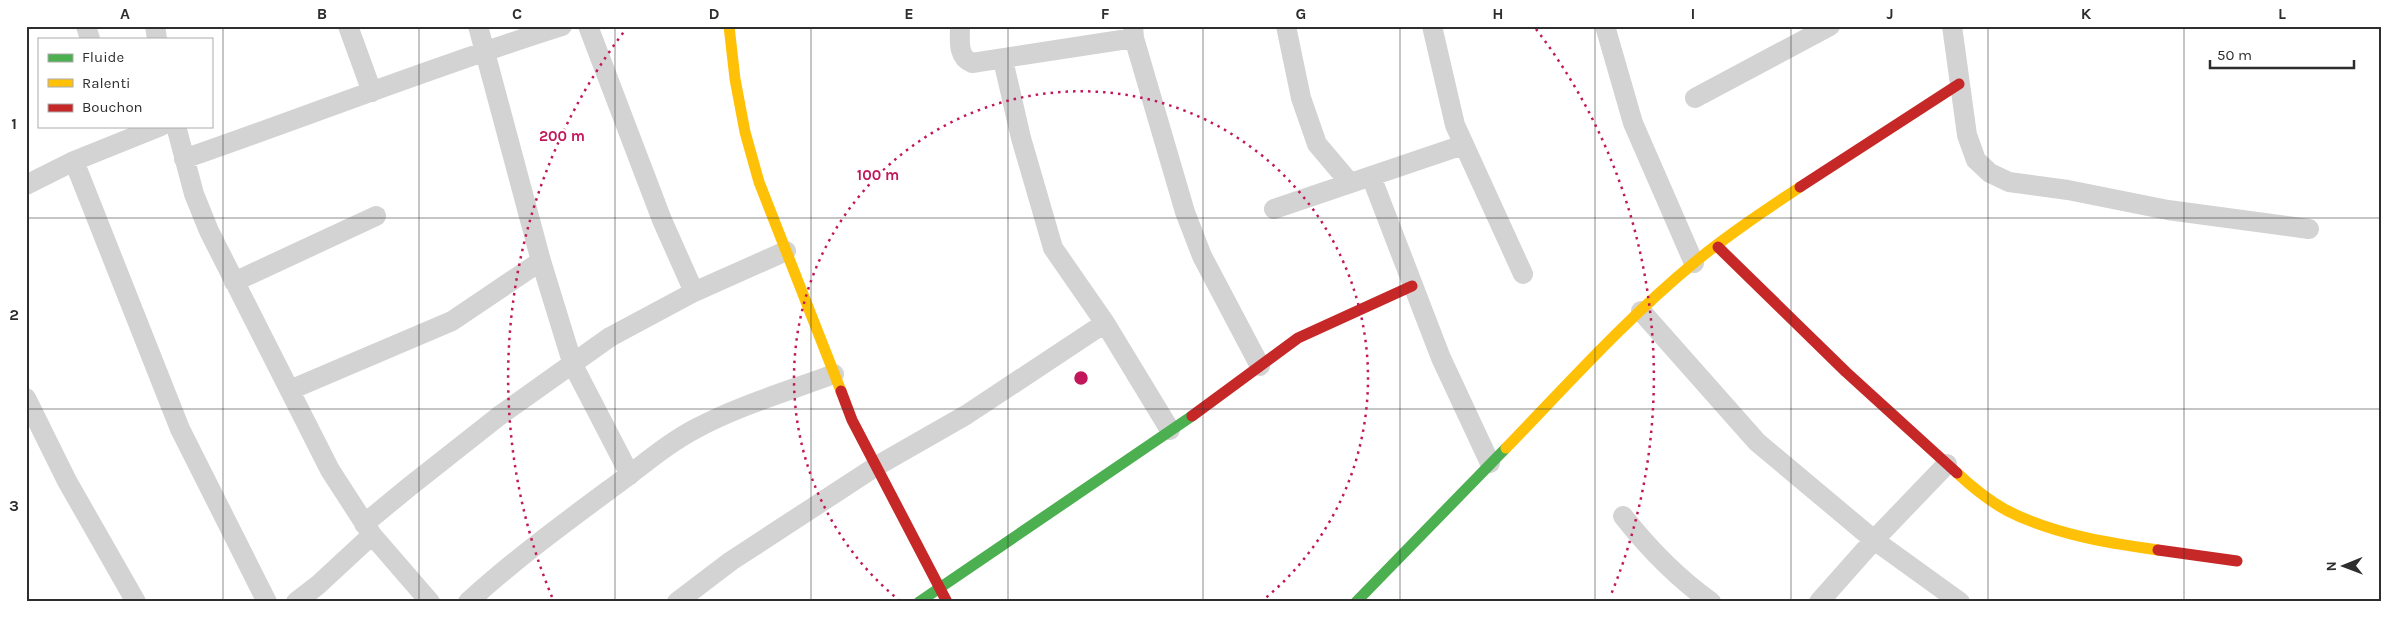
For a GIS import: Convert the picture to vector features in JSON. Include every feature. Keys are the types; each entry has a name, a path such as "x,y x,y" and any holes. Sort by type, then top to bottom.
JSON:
{"street":[{"path":"86,26 90,38"},
{"path":"348,26 372,92"},
{"path":"478,26 486,50 541,261 573,365 630,475"},
{"path":"184,159 486,50 562,26"},
{"path":"588,26 662,220 694,292"},
{"path":"729,26 735,80 745,132 759,182 852,420 937,587 947,602"},
{"path":"960,26 960,50 965,60 972,63 1003,60 1134,32 1185,212 1202,256 1260,366"},
{"path":"1286,26 1301,98 1317,144 1350,183"},
{"path":"1432,26 1454,126 1523,274"},
{"path":"1605,26 1633,123 1694,263"},
{"path":"1695,98 1830,26"},
{"path":"1952,26 1967,135 1976,160 1990,173 2009,182 2068,190 2168,210 2309,229"},
{"path":"1003,60 1024,148 1054,248 1104,323 1170,430"},
{"path":"1356,602 1490,463 1641,311 1694,263 1718,247 1754,217 1959,84"},
{"path":"26,185 125,132 149,128"},
{"path":"176,128 194,194 209,231 330,470 368,530 430,602"},
{"path":"1274,209 1463,145"},
{"path":"74,161 180,429 267,602"},
{"path":"1371,176 1412,286 1442,358 1490,463"},
{"path":"234,282 376,216"},
{"path":"1718,247 1861,388 1981,492 2017,515 2047,526 2111,541 2237,561"},
{"path":"296,602 409,487 500,416 610,337 694,292 786,251"},
{"path":"290,390 452,320 541,261"},
{"path":"919,602 937,587 1062,506 1298,338 1412,286"},
{"path":"1641,311 1757,442 1874,540 1960,602"},
{"path":"680,601 730,561 875,468 966,415 1104,323"},
{"path":"468,602 512,562 630,475 652,456 697,428 745,407 834,374"},
{"path":"26,398 67,481 136,602"},
{"path":"1818,602 1947,464"},
{"path":"1623,516 1650,550 1692,588 1711,602"}],"traffic: fast":[{"path":"919,602 1192,416"},
{"path":"1356,602 1506,448"}],"traffic: slow":[{"path":"729,26 735,79 745,132 759,182 841,391"},
{"path":"1506,448 1598,352 1670,283 1720,242 1800,187"},
{"path":"1957,473 1980,493 1999,506 2042,525 2100,541 2158,550"}],"traffic: jam":[{"path":"1800,187 1959,84"},
{"path":"1718,247 1846,372 1957,473"},
{"path":"1192,416 1298,338 1412,286"},
{"path":"841,391 852,420 947,602"},
{"path":"2158,550 2237,561"}]}
